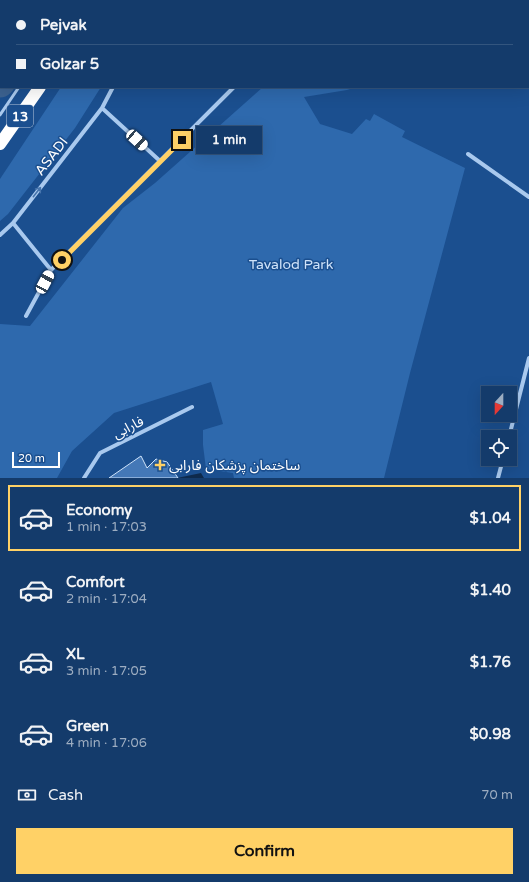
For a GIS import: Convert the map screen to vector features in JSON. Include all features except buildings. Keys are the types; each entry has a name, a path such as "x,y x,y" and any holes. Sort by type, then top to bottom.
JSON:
{"highway":[{"name":"13","path":"0,144 39,88"}],"street":[{"name":"ASADI","path":"0,235 14,223 102,108 112,88"},
{"path":"26,316 51,270 233,88"},
{"path":"102,108 160,161"},
{"path":"468,154 529,197"},
{"path":"14,223 51,270"},
{"path":"511,430 529,358"},
{"name":"فارابی","path":"84,478 100,453 192,407"},
{"path":"501,466 499,476 504,478"}],"lane":[{"path":"0,115 18,88"}],"green space":[{"path":"60,88 100,88 75,128 8,214 0,221 0,179"},
{"name":"Tavalod Park","path":"262,88 353,88 304,97 320,124 352,134 366,119 370,121 374,114 405,131 402,137 465,168 410,373 384,478 234,478 233,473 206,469 203,430 223,424 211,382 114,413 72,451 57,478 0,478 0,324 30,326 123,208 155,183"}],"place":[{"name":"ساختمان پزشکان فارابی","path":"160,465"}],"route":[{"path":"62,260 182,140"}]}
